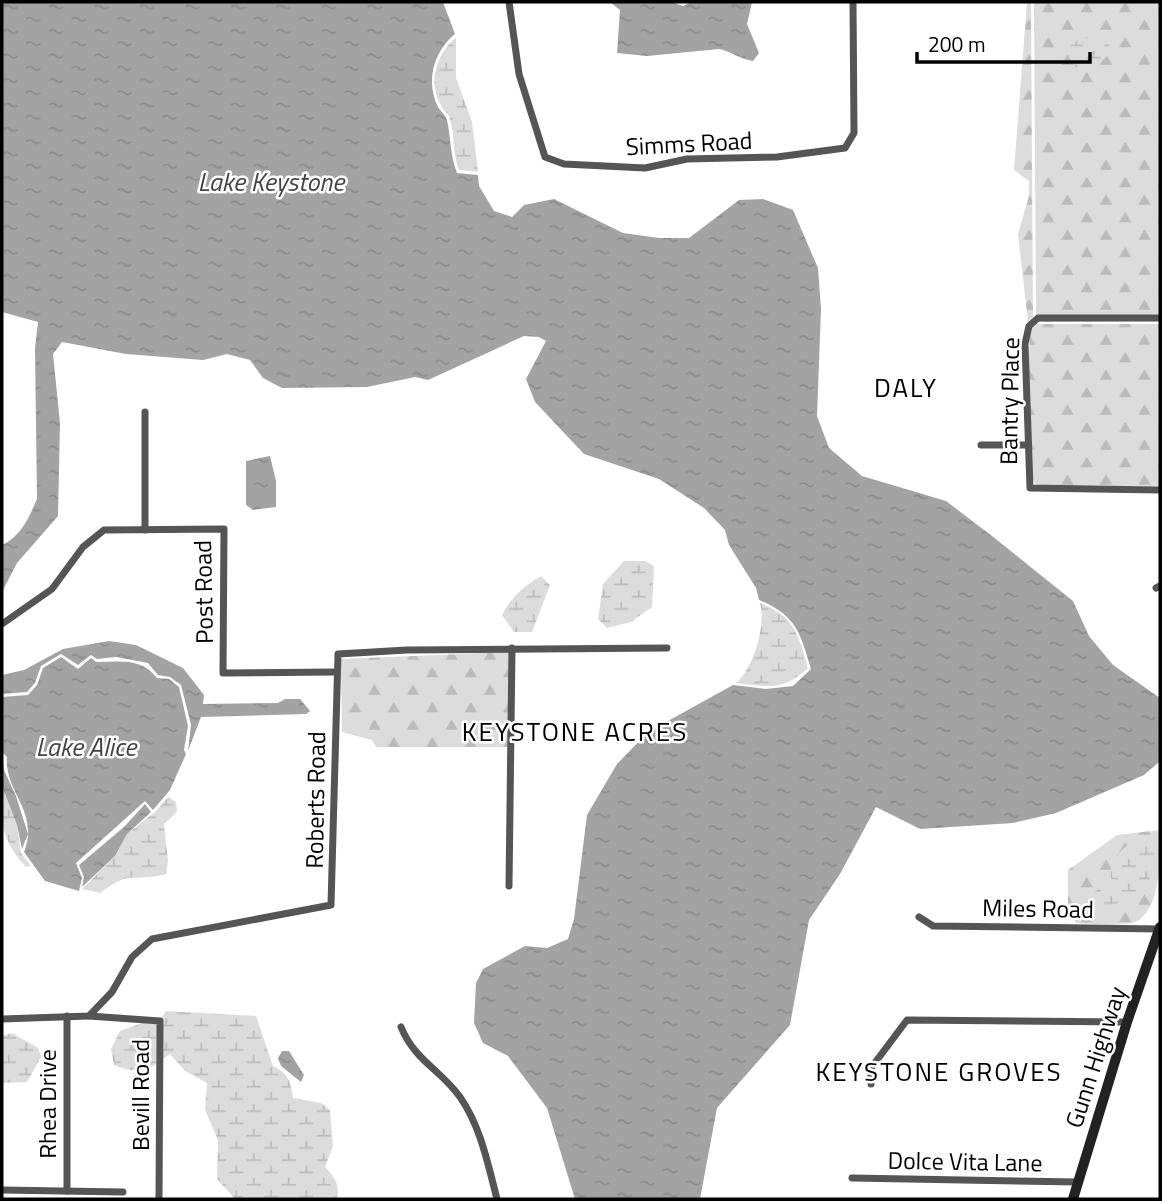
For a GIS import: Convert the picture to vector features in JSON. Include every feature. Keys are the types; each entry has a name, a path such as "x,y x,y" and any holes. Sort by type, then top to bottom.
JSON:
{"main road":[{"name":"Gunn Highway","path":"1073,1199 1127,1022 1160,928"}],"street":[{"name":"Simms Road","path":"509,2 519,74 545,157 564,164 645,168 687,159 777,157 845,148 854,133 853,2"},
{"name":"Bantry Place","path":"1160,318 1038,318 1029,326 1026,334 1030,488 1160,491"},
{"path":"145,412 145,530"},
{"path":"981,445 1028,445"},
{"name":"Post Road","path":"2,624 52,589 93,537 104,530 225,530 223,673 336,672"},
{"path":"509,886 512,648"},
{"path":"336,672 336,659 344,651 667,648"},
{"name":"Roberts Road","path":"89,1016 112,992 132,957 152,939 331,905 336,672"},
{"name":"Miles Road","path":"919,917 933,926 1160,928"},
{"name":"Rhea Drive","path":"66,1016 67,1191"},
{"path":"2,1019 89,1016"},
{"name":"Bevill Road","path":"89,1016 160,1021 159,1199"},
{"path":"871,1084 871,1068 906,1020 1127,1022"},
{"path":"401,1027 409,1046 458,1095 473,1117 497,1199"},
{"name":"Dolce Vita Lane","path":"852,1178 1077,1182"},
{"name":"Rhea Drive","path":"2,1189 123,1192"}],"green space":[{"path":"1027,2 1031,2 1033,317 1028,322 1018,234 1029,196 1029,181 1014,170"},
{"path":"1034,2 1160,2 1160,321 1036,322"},
{"path":"1095,36 1108,43 1111,52 1093,70 1075,67 1070,53 1072,42"},
{"path":"456,38 456,78 472,122 478,172 459,170 449,116 437,98 435,89 439,60"},
{"path":"1030,324 1160,324 1160,486 1036,485 1031,472 1027,408"},
{"path":"624,561 645,561 654,566 652,607 631,622 607,628 598,619 603,584"},
{"path":"541,576 550,585 532,632 514,632 502,615 519,593"},
{"path":"760,603 772,608 788,621 798,636 808,668 791,681 775,686 736,683 748,667 757,646 761,623"},
{"path":"509,652 508,747 376,747 372,740 342,732 341,659"},
{"path":"2,786 17,825 21,853 31,866 26,867 7,839 3,821"},
{"path":"168,797 176,802 177,812 164,824 168,861 166,874 126,878 100,893 82,889 115,856 127,834 155,812"},
{"path":"1160,830 1158,881 1151,905 1144,915 1131,923 1076,923 1068,910 1068,870 1117,835"},
{"path":"1146,841 1160,845 1159,858 1148,882 1129,899 1105,905 1092,903 1090,895 1111,880 1111,861 1126,846"},
{"path":"166,1011 256,1016 273,1066 288,1079 293,1098 321,1103 330,1110 333,1146 325,1167 336,1182 337,1199 235,1199 217,1179 218,1140 205,1110 207,1083 185,1071 170,1054 163,1059 161,1019"},
{"path":"142,1023 157,1024 156,1064 135,1070 114,1065 111,1049 120,1031"},
{"path":"12,1033 38,1048 41,1057 27,1082 2,1083 2,1036"}],"water":[{"name":"Lake Keystone","path":"2,2 443,2 455,34 442,49 434,67 434,97 447,120 457,173 478,175 479,186 494,211 512,217 524,205 554,199 623,233 659,238 689,238 739,200 763,199 793,210 818,268 821,309 817,416 829,448 862,476 946,501 1073,601 1089,636 1113,665 1160,698 1160,761 1144,775 1056,813 1013,823 920,829 876,807 840,874 809,920 790,1025 717,1108 700,1199 575,1199 547,1108 508,1056 483,1043 474,1023 476,983 483,969 525,946 547,948 568,939 574,919 587,815 617,764 648,732 733,685 766,689 793,686 811,669 795,626 781,612 759,600 756,588 729,545 725,530 704,508 659,479 584,454 535,402 526,379 546,341 539,337 524,336 428,380 415,377 367,387 282,388 263,378 250,360 227,354 203,360 126,354 62,342 53,354 60,423 58,516 17,563 2,592 2,545 19,531 37,499 35,348 38,322 2,312"},
{"path":"610,2 671,2 683,6 692,2 752,2 747,24 759,53 753,61 719,49 647,56 617,53 620,10"},
{"path":"270,456 276,481 276,507 253,510 246,505 246,461"},
{"path":"109,641 136,645 183,668 204,695 203,704 278,703 285,699 300,699 310,711 306,714 201,717 188,751 191,725 181,685 170,677 158,675 148,663 116,657 97,659 91,655 78,665 61,654 41,666 35,683 27,692 2,694 2,675 24,670 63,649"},
{"name":"Lake Alice","path":"61,657 78,669 91,658 96,662 129,662 151,671 157,678 169,679 179,687 188,726 184,750 186,754 170,790 153,810 145,801 76,863 82,878 79,891 45,881 24,852 28,825 11,781 7,757 2,752 2,697 28,695 37,685 43,668"},
{"path":"2,756 4,770 16,796 28,834 22,849 17,825 2,786"},
{"path":"145,804 151,812 127,834 115,856 82,887 84,877 79,865 124,827"},
{"path":"282,1051 289,1051 304,1075 301,1082 281,1066 278,1058"}],"district":[{"name":"DALY","path":"906,387"},
{"name":"KEYSTONE ACRES","path":"575,731"},
{"name":"KEYSTONE GROVES","path":"939,1071"}]}
